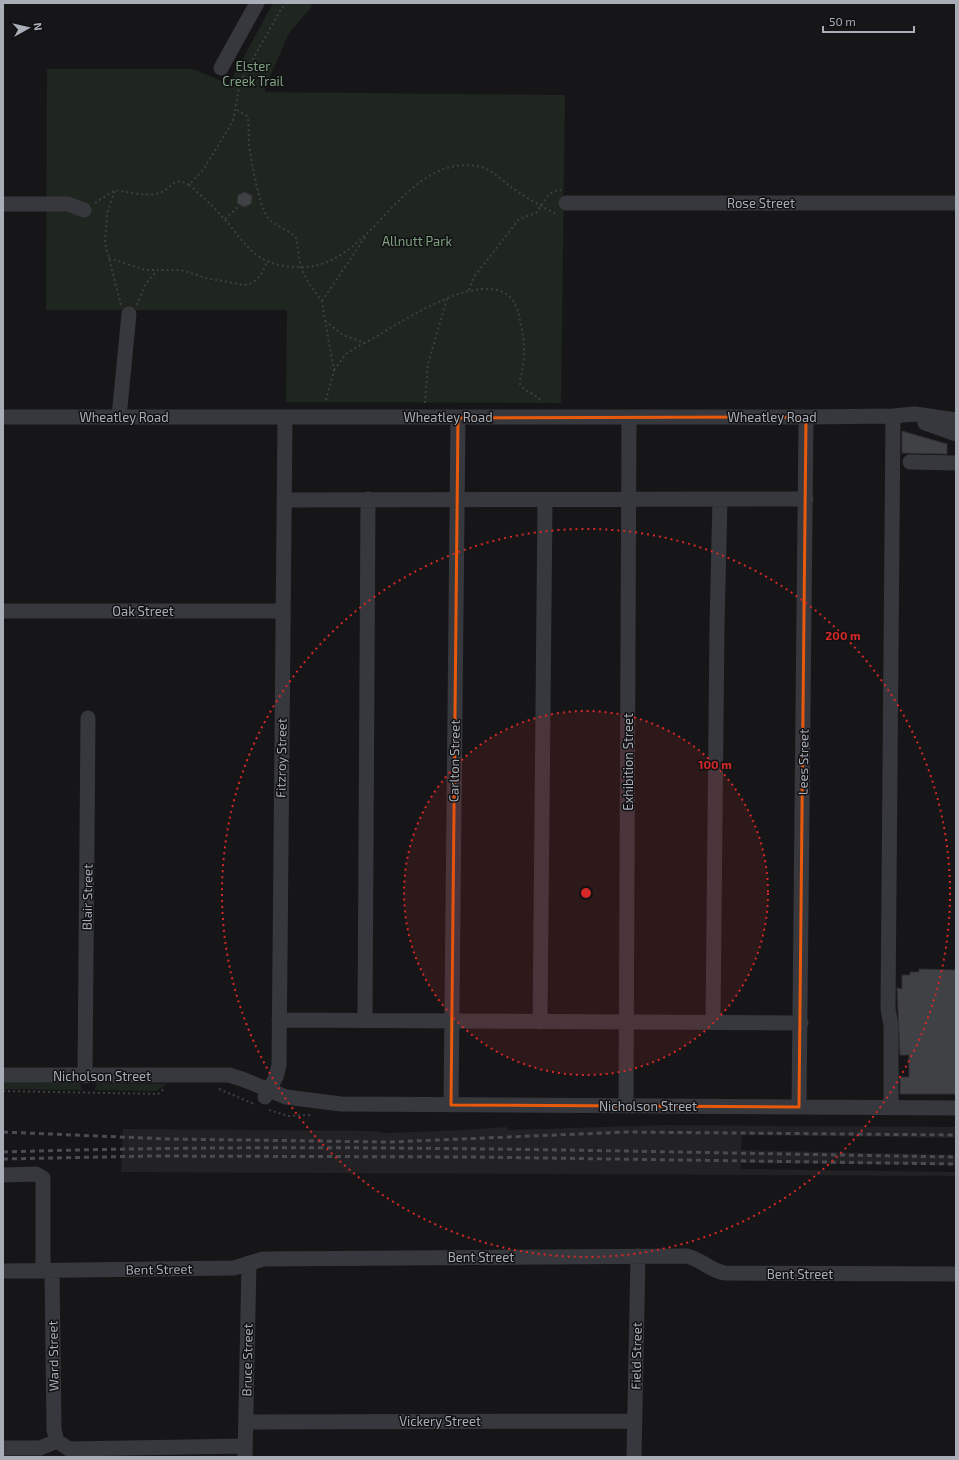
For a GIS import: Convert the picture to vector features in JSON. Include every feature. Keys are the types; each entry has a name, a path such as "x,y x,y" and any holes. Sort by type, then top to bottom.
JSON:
{"street":[{"path":"221,68 257,3"},
{"name":"Rose Street","path":"563,203 956,203"},
{"path":"3,204 68,204 84,210"},
{"path":"119,417 129,314"},
{"name":"Wheatley Road","path":"3,417 806,417 893,416 915,414 956,420"},
{"path":"891,1108 891,1025 888,1009 893,416"},
{"name":"Wheatley Road","path":"893,416 916,420 956,434"},
{"name":"Fitzroy Street","path":"267,1093 276,1077 279,1065 285,417"},
{"name":"Exhibition Street","path":"626,1106 629,417"},
{"name":"Lees Street","path":"799,1107 806,417"},
{"name":"Carlton Street","path":"451,1105 458,418"},
{"path":"910,462 956,463"},
{"path":"365,1020 368,499"},
{"path":"713,1022 717,610 720,499"},
{"path":"284,500 806,499"},
{"path":"540,1022 545,500"},
{"name":"Oak Street","path":"3,611 283,611"},
{"name":"Blair Street","path":"85,1076 88,718"},
{"path":"279,1020 801,1023"},
{"name":"Nicholson Street","path":"3,1076 202,1077 267,1093 290,1106 322,1107 341,1104 956,1108"},
{"name":"Ward Street","path":"3,1174 36,1174 43,1178 54,1430 57,1441"},
{"name":"Field Street","path":"634,1457 638,1256"},
{"name":"Bent Street","path":"3,1271 234,1268 263,1259 690,1256 714,1271 725,1273 956,1274"},
{"name":"Bruce Street","path":"245,1452 249,1263"},
{"name":"Vickery Street","path":"246,1422 635,1421"},
{"path":"3,1448 40,1448 57,1441 69,1449 245,1452"}],"path":[{"path":"189,185 203,170 224,138 233,121 240,82 277,16 287,3"},
{"path":"236,110 247,116 252,159 265,213 274,223 296,238 301,268 309,284 322,301 324,321 334,371"},
{"path":"84,210 115,190 152,194 160,193 176,182 181,181 189,185 225,219 249,248 267,261 284,266 301,268 333,260 367,234 404,196 436,172 457,166 477,166 484,168 542,206 563,203"},
{"path":"115,190 107,214 105,243 120,302 129,314 138,304 146,283 158,270"},
{"path":"469,290 474,277 519,219 536,214 552,192 563,203"},
{"path":"225,219 238,207"},
{"path":"322,301 367,234"},
{"path":"108,258 145,270 180,270 206,278 244,285 249,285 261,276 267,261"},
{"path":"320,417 334,371 347,353 447,299 469,290 482,288 500,292 512,299 520,321 524,340 524,357 520,384 524,389 540,398 541,404"},
{"path":"425,404 428,364 447,299"},
{"path":"324,321 343,335 365,342"},
{"path":"3,1091 158,1094"}],"highlighted area":[{"path":"806,417 799,1107 451,1105 458,418"}],"shaded area":[{"path":"666,1125 956,1127 956,1138 742,1135 741,1150 956,1155 956,1165 741,1163 741,1169 956,1172 956,1176 121,1172 123,1129 374,1131 385,1133 507,1127 508,1130"}],"green space":[{"name":"Allnutt Park","path":"273,3 312,3 311,8 289,33 265,88 265,92 565,95 561,403 286,402 287,310 46,310 47,69 193,69 229,84"},
{"path":"3,1082 80,1083 82,1090 3,1089"},
{"path":"97,1083 167,1084 156,1091 95,1090"}],"building":[{"path":"245,192 252,196 251,204 244,207 237,203 238,195"},
{"path":"902,431 947,444 947,454 902,453"},
{"path":"919,969 956,970 956,1094 900,1094 900,1077 909,1077 909,1055 900,1055 897,988 902,989 902,975 910,975 910,972 919,972"}],"railway":[{"path":"3,1132 168,1139 390,1142 627,1132 956,1135"},
{"path":"3,1152 122,1149 361,1148 956,1157"},
{"path":"3,1159 150,1156 476,1157 956,1164"}],"park label":[{"name":"Elster Creek Trail","path":"253,74"}]}
